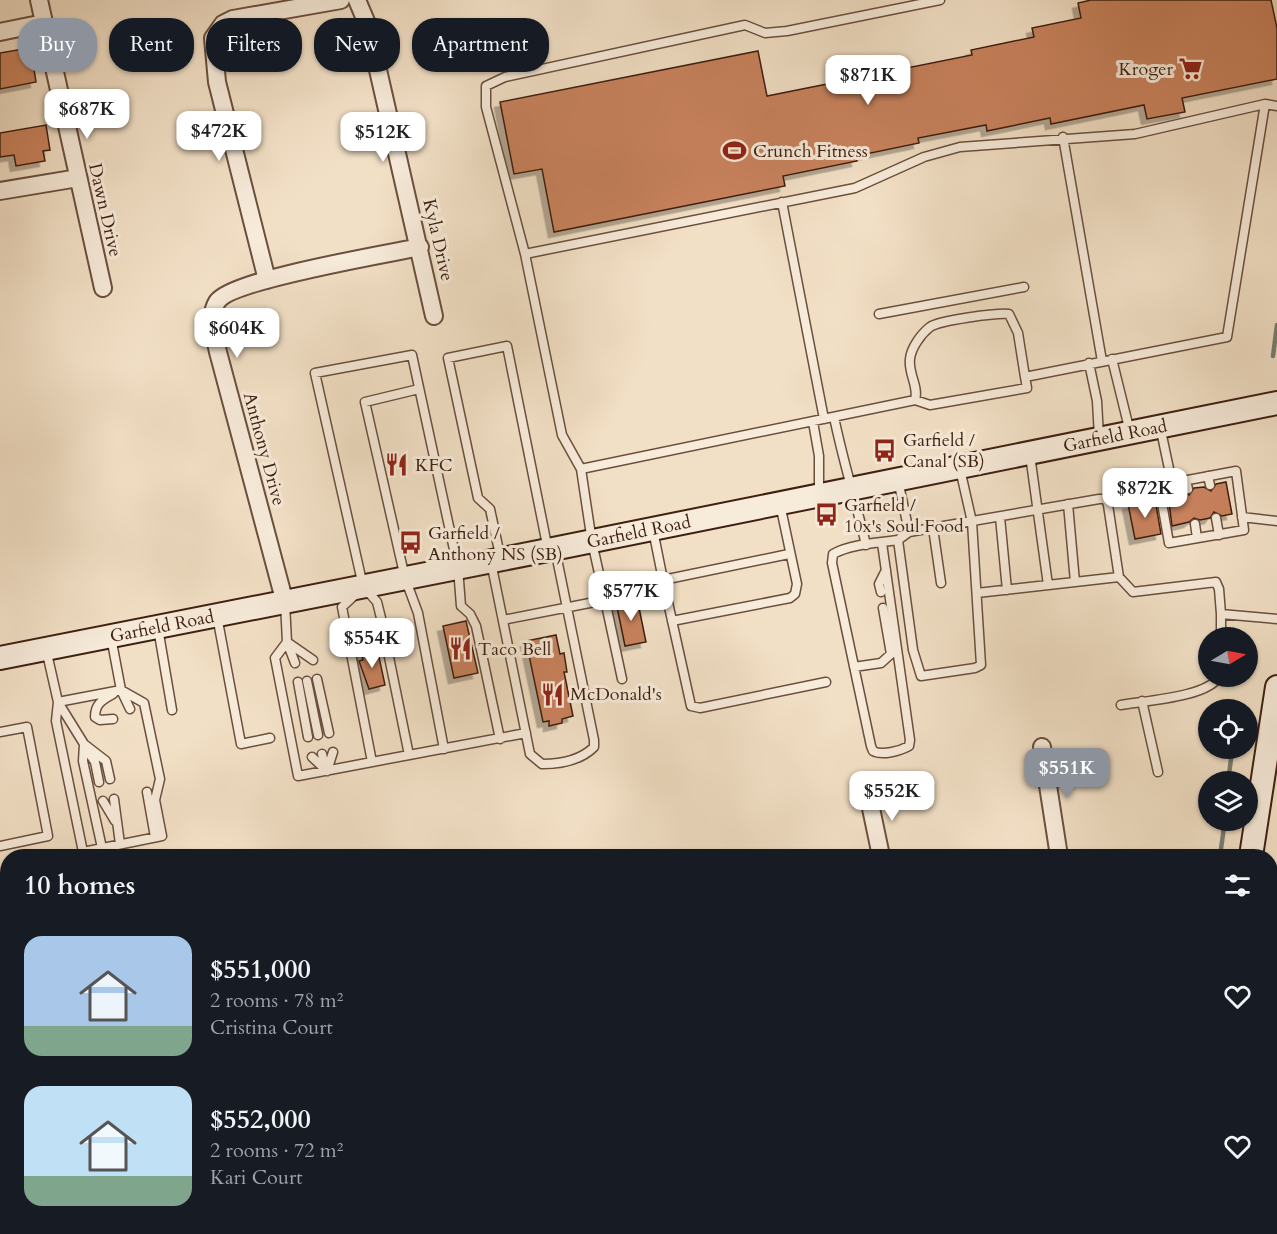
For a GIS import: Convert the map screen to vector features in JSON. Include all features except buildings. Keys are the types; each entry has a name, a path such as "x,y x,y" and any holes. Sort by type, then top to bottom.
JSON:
{"main road":[{"name":"Garfield Road","path":"0,658 552,550 959,465 1277,403"},
{"path":"1252,849 1277,687"}],"street":[{"name":"Dawn Drive","path":"39,0 43,18"},
{"path":"267,280 217,82 213,38 223,24 234,19 341,0"},
{"name":"Kyla Drive","path":"357,0 368,26 420,246 434,316"},
{"path":"0,32 18,28"},
{"name":"Dawn Drive","path":"55,72 103,288"},
{"path":"0,191 78,178"},
{"name":"Anthony Drive","path":"285,603 218,352 213,318 216,303 224,295 267,280 420,246"},
{"path":"1042,747 1058,849"},
{"path":"868,794 880,849"}],"lane":[{"path":"622,680 592,542 581,469 562,435 525,254 486,107 486,86 505,77 745,26 765,33 787,31 940,0"},
{"path":"525,254 855,188 924,157 960,147 1063,137 1135,134 1265,104 1277,106"},
{"path":"1025,377 1227,337 1265,104"},
{"path":"1063,137 1102,361"},
{"path":"782,202 825,419"},
{"path":"879,314 1024,287"},
{"path":"581,469 915,400 930,405 1028,388 1018,333 1009,314 995,313 931,326 918,340 910,357 917,392 915,400"},
{"path":"507,346 552,550 567,608 594,747 586,755 574,760 542,764 530,754 503,621 490,509 478,498 448,358 507,346"},
{"path":"409,755 377,602 363,586 315,373 412,355 458,568 461,606 470,614 476,626 500,739"},
{"path":"1112,359 1130,432"},
{"path":"1089,363 1097,401 1100,439"},
{"path":"419,389 365,402 405,579 418,613 444,749"},
{"path":"834,417 842,460 853,488 866,545"},
{"path":"813,422 819,456 819,495"},
{"path":"1160,426 1172,483"},
{"path":"1030,451 1048,585"},
{"path":"898,540 913,650 921,676 975,668 981,665 972,522 959,465"},
{"path":"1236,471 1244,530 1169,543 1159,486 1172,483 1187,485 1236,471"},
{"path":"898,478 909,532"},
{"path":"882,543 909,746 880,754 873,751 832,563 833,554 840,550 898,540 909,532 1068,504 1106,500 1119,577 1133,592 1216,582 1219,589 1221,627"},
{"path":"672,621 790,598 797,590 780,503"},
{"path":"1068,504 1075,582"},
{"path":"1000,517 1007,590"},
{"path":"1216,518 1218,535"},
{"path":"1242,518 1277,521"},
{"path":"1195,524 1197,538"},
{"path":"933,528 941,583"},
{"path":"652,529 689,699 695,708 826,682"},
{"path":"663,580 789,554"},
{"path":"881,592 879,584 886,570"},
{"path":"977,593 1119,577"},
{"path":"363,586 342,607 372,762"},
{"path":"503,621 604,600"},
{"path":"285,603 287,642 304,662 287,642"},
{"path":"854,667 881,663 891,654 883,608"},
{"path":"1221,614 1277,619"},
{"path":"217,616 241,744 270,738"},
{"path":"158,627 172,710"},
{"path":"111,636 121,690 130,709"},
{"path":"287,642 275,658 298,776 526,733"},
{"path":"46,649 58,702 56,721 82,849"},
{"path":"317,679 329,733"},
{"path":"308,737 303,681 318,735"},
{"path":"1121,705 1203,690 1209,687"},
{"path":"113,719 100,720 95,717 95,709 100,702 121,690"},
{"path":"58,702 121,690 144,703 160,779 155,800 162,836 97,849"},
{"path":"58,702 95,762 99,782"},
{"path":"1143,702 1158,772"},
{"path":"0,732 27,727 48,836 0,846"},
{"path":"84,744 106,761 110,779"},
{"path":"84,744 83,761 102,848"},
{"path":"327,771 333,752"},
{"path":"322,754 327,771"},
{"path":"312,756 327,771"},
{"path":"147,792 155,837"},
{"path":"114,799 115,823 120,844"},
{"path":"103,801 115,823"}],"waterway":[{"path":"1273,356 1277,325"},
{"path":"1229,771 1231,759"},
{"path":"1221,849 1223,831"}],"place":[{"name":"Kroger","path":"1191,69"},
{"name":"Crunch Fitness","path":"735,151"},
{"name":"Garfield / Canal (SB)","path":"885,450"},
{"name":"KFC","path":"397,465"},
{"name":"Garfield / 10x's Soul Food","path":"826,515"},
{"name":"Garfield / Anthony NS (SB)","path":"410,543"},
{"name":"Taco Bell","path":"460,649"},
{"name":"McDonald's","path":"552,694"}]}
